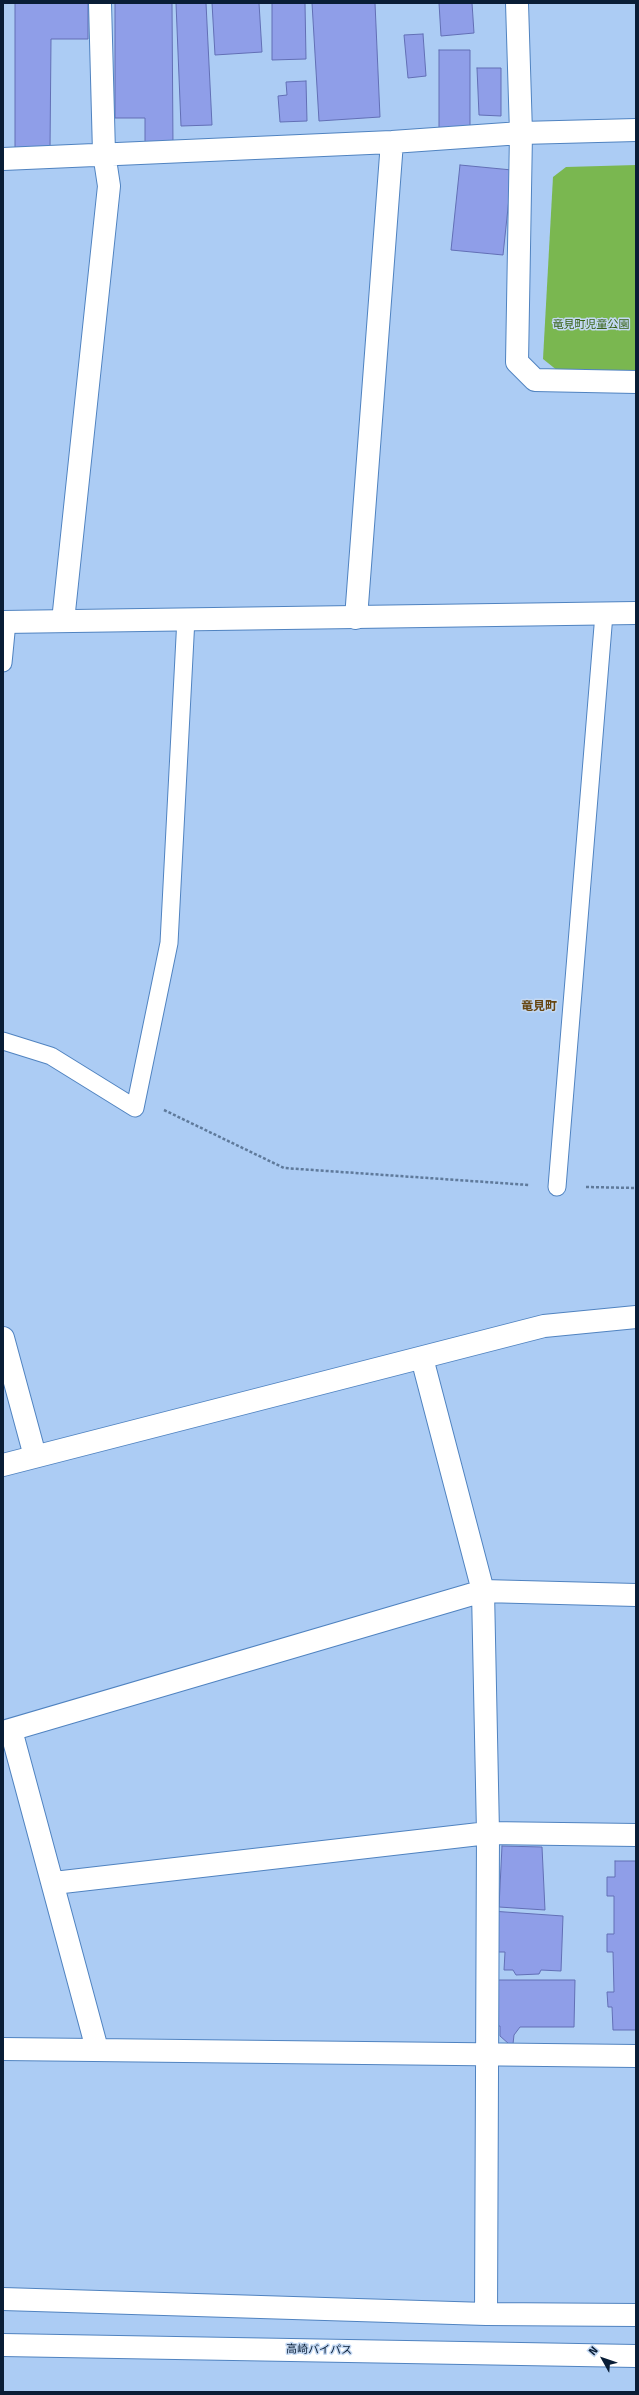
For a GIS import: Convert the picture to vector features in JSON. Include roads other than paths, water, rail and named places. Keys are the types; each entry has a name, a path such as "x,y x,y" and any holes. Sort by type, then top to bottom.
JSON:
{"main road":[{"path":"63,621 109,186 104,153 100,3"},
{"path":"517,3 521,133 517,362 535,380 636,382"},
{"path":"3,159 104,153 392,142 521,133 636,130"},
{"path":"356,618 392,142"},
{"path":"5,622 186,618 356,618 636,613"},
{"path":"3,1465 544,1326 636,1317"},
{"path":"3,1338 35,1456"},
{"path":"422,1358 483,1591 488,1833 486,2314"},
{"path":"97,2049 54,1883 7,1731 483,1591 636,1595"},
{"path":"54,1883 488,1833 636,1835"},
{"path":"3,2049 636,2056"},
{"path":"3,2299 486,2314 636,2315"},
{"name":"高崎バイパス","path":"3,2346 636,2356"}],"lane":[{"path":"557,1187 604,614"},
{"path":"3,1041 51,1056 135,1108 136,1096 169,943 186,618"},
{"path":"3,663 5,622"}],"district":[{"name":"竜見町","path":"539,1007"}],"park label":[{"name":"竜見町児童公園","path":"591,325"}]}
